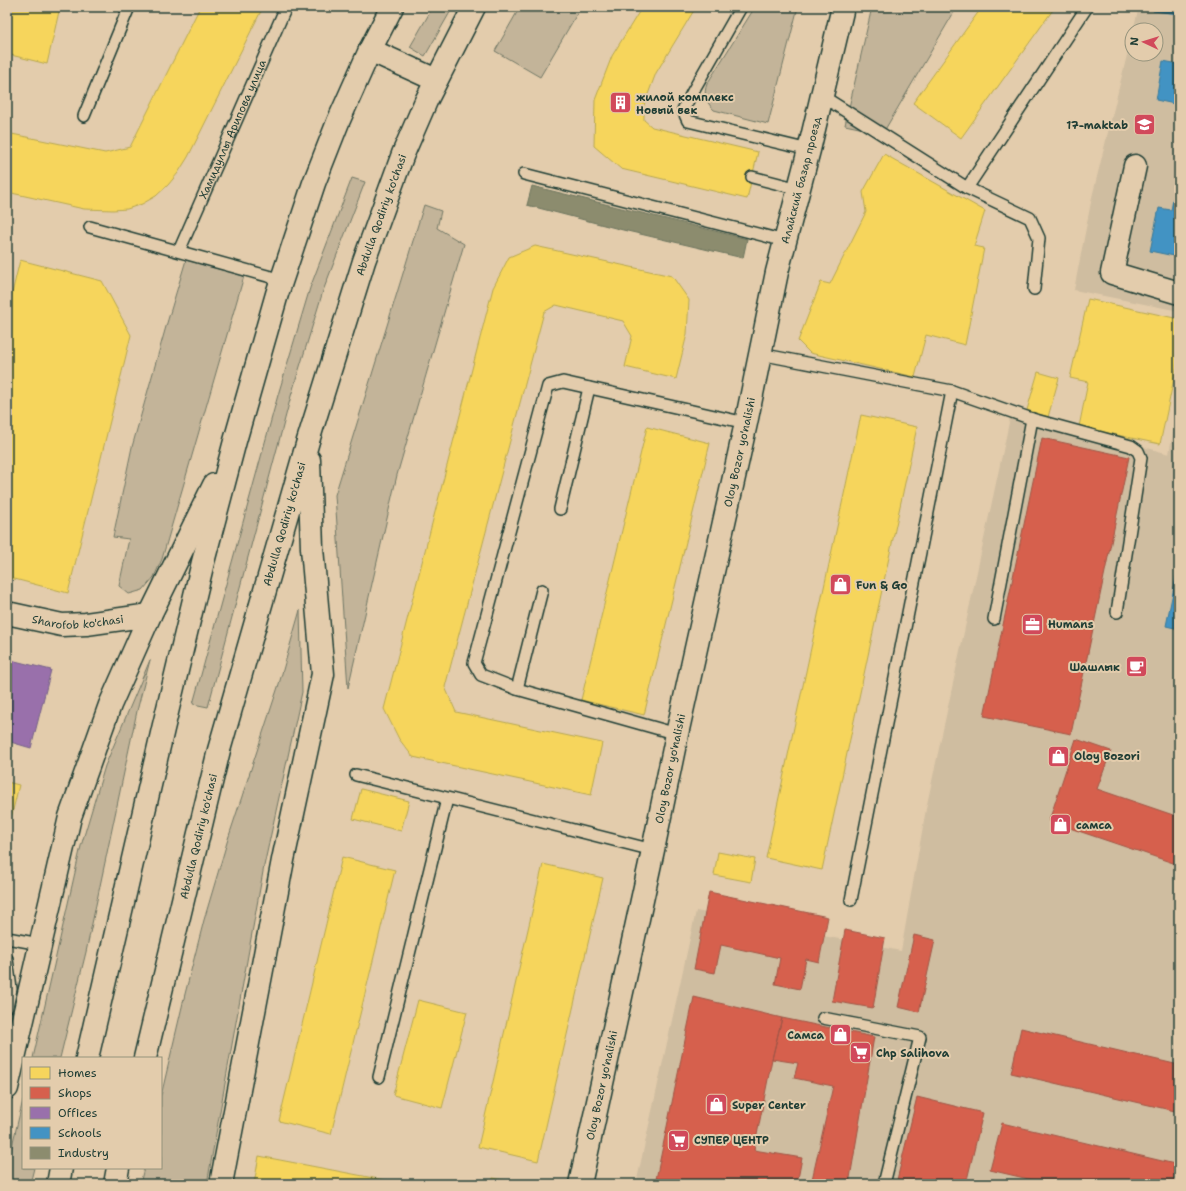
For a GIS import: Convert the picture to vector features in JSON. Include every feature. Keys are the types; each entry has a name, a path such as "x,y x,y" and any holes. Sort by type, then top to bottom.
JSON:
{"main road":[{"path":"87,1057 203,562 235,441 277,294 314,183 338,122 370,50 392,7"},
{"name":"Abdulla Qodiriy ko'chasi","path":"145,1057 219,750 308,441 364,261 404,154 426,101 474,7"},
{"name":"Алайский базар проезд","path":"760,354 777,272 809,150 843,7"},
{"path":"370,50 436,80"},
{"path":"1136,166 1112,273 1179,293"},
{"name":"Oloy Bozor yo'nalishi","path":"580,1184 760,354"},
{"path":"7,1088 70,817 110,705 150,615 235,441"},
{"path":"221,1184 283,860 323,674 312,548 308,441"},
{"name":"Sharofob ko'chasi","path":"7,613 62,625 86,624 150,615"},
{"path":"58,1184 61,1169"},
{"path":"115,1184 118,1169"}],"lane":[{"path":"84,116 129,7"},
{"name":"Хамидуллы Арипова улица","path":"179,251 286,7"},
{"path":"741,7 683,110 688,120 809,150"},
{"path":"967,188 1087,7"},
{"path":"822,96 967,188 1030,218 1039,238 1034,289"},
{"path":"524,174 785,241"},
{"path":"752,177 799,189"},
{"path":"90,227 282,280"},
{"path":"760,354 952,391 1032,419 1131,446 1138,451 1141,458 1117,612"},
{"path":"677,734 517,690 481,675 474,663 548,386 563,382 746,423"},
{"path":"560,509 589,388"},
{"path":"851,900 952,391"},
{"path":"994,619 1032,419"},
{"path":"517,690 542,590"},
{"path":"356,775 653,850"},
{"path":"379,1077 447,799"},
{"path":"7,938 40,944"},
{"path":"7,959 11,989 7,1007"},
{"path":"823,1018 920,1037 884,1184"}],"shaded area":[{"path":"433,7 453,7 425,56 410,47"},
{"path":"520,7 581,7 540,77 495,51"},
{"path":"755,7 798,7 768,124 714,110 707,101 705,95 707,84"},
{"path":"872,7 957,7 883,133 845,125"},
{"name":"17-maktab","path":"1139,7 1179,7 1179,311 1074,290 1092,197 1125,62 1164,62 1164,22 1135,22"},
{"path":"352,178 365,182 323,291 291,396 208,707 193,704 278,395 310,288"},
{"path":"424,205 441,211 437,228 464,244 397,475 348,688 335,495"},
{"path":"186,260 244,276 162,559 154,577 143,590 129,594 119,586 129,539 113,537 132,447"},
{"name":"Oloy Bozori","path":"1179,398 1179,1184 636,1184 696,911 901,951 926,809 1010,418 1126,442 1169,454"},
{"path":"300,610 302,692 264,866 207,1184 140,1184 144,1169 162,1169 162,1092 185,994 204,920 228,839 279,684"},
{"path":"150,660 137,711 86,952 60,1057 33,1057 81,846 105,766"},
{"path":"22,1104 22,1169 34,1169 30,1184 7,1184 7,1167"}],"building: Homes":[{"path":"7,7 60,7 47,64 7,54"},
{"path":"200,7 263,7 188,157 168,185 156,196 142,204 127,209 113,210 84,209 7,192 7,133 105,153 130,147"},
{"name":"жилой комплекс Новый век","path":"642,7 696,7 656,73 644,105 644,120 652,127 758,152 747,199 621,169 594,146 595,100 612,56"},
{"path":"982,7 1055,7 961,138 913,103"},
{"path":"884,154 985,211 974,246 984,248 965,345 926,335 915,377 810,353 798,341 821,282 830,284 866,212 863,192"},
{"path":"535,246 672,276 689,300 687,334 676,379 625,367 632,336 623,321 556,305 544,312 445,687 456,712 602,743 591,795 413,757 399,739 384,709 493,288 509,257"},
{"path":"20,260 102,281 131,335 68,593 7,577 7,314"},
{"path":"1088,299 1179,319 1179,355 1160,444 1079,427 1088,382 1070,378"},
{"path":"1038,372 1059,378 1048,417 1027,410"},
{"path":"861,415 917,427 822,870 766,858"},
{"path":"647,427 710,443 644,715 581,700"},
{"path":"7,782 19,785 7,835"},
{"path":"361,789 409,801 401,831 353,819"},
{"path":"718,852 755,859 751,882 714,875"},
{"path":"342,857 395,870 331,1134 279,1121"},
{"path":"543,864 603,878 538,1161 478,1147"},
{"path":"418,1000 467,1012 442,1108 393,1095"},
{"path":"259,1156 405,1184 254,1184"},
{"path":"493,1178 523,1184 492,1184"}],"building: Shops":[{"path":"1042,438 1129,457 1071,734 984,716"},
{"path":"1076,739 1111,751 1097,789 1179,817 1179,865 1049,821"},
{"path":"709,892 828,917 819,962 806,959 800,989 775,984 780,958 721,945 715,973 694,969"},
{"path":"845,930 885,938 873,1008 832,1001"},
{"path":"914,935 935,940 919,1012 898,1007"},
{"name":"Super Center","path":"694,997 782,1018 772,1059 754,1150 802,1158 797,1184 655,1184"},
{"path":"782,1018 874,1037 849,1184 811,1184 833,1086 794,1078 798,1063 772,1059"},
{"path":"1021,1028 1179,1065 1179,1112 1011,1073"},
{"path":"917,1097 983,1113 966,1184 896,1184"},
{"path":"1002,1123 1179,1165 1179,1184 1050,1184 990,1170"}],"building: Offices":[{"path":"7,659 51,670 31,748 7,741"}],"building: Schools":[{"path":"1154,7 1179,7 1179,14 1153,11"},
{"path":"1163,62 1179,64 1179,105 1156,100"},
{"path":"1179,167 1179,257 1150,251 1159,208 1171,210"},
{"path":"1179,563 1179,629 1166,626"}],"building: Industry":[{"path":"532,186 747,239 743,258 623,230 527,205"}],"place":[{"name":"жилой комплекс Новый век","path":"620,103"},
{"name":"17-maktab","path":"1144,125"},
{"name":"Fun & Go","path":"840,585"},
{"name":"Humans","path":"1033,624"},
{"name":"Шашлык","path":"1136,667"},
{"name":"Oloy Bozori","path":"1058,756"},
{"name":"самса","path":"1061,825"},
{"name":"Самса","path":"840,1035"},
{"name":"Chp Salihova","path":"861,1053"},
{"name":"Super Center","path":"717,1105"},
{"name":"СУПЕР ЦЕНТР","path":"678,1140"}]}
